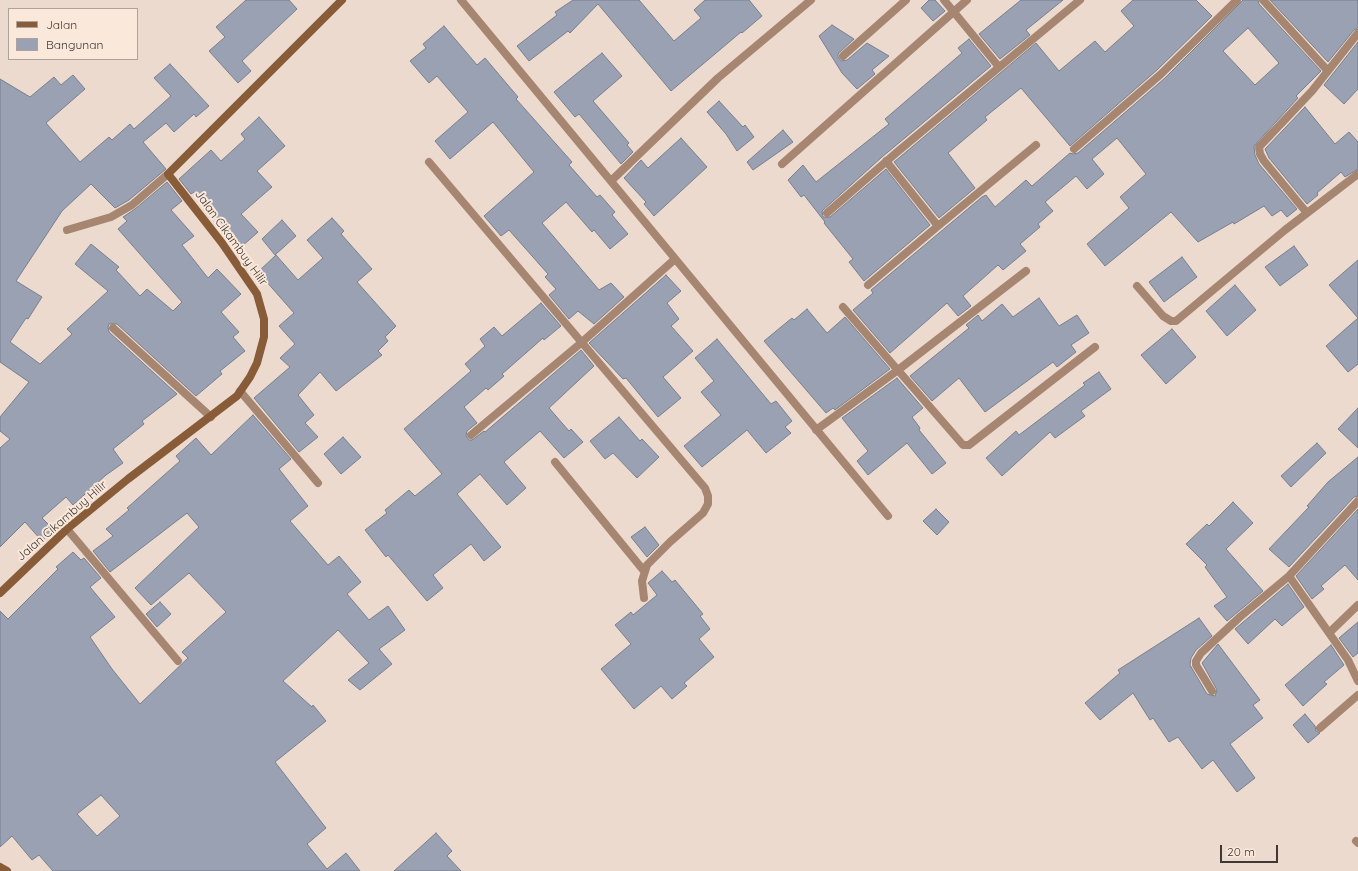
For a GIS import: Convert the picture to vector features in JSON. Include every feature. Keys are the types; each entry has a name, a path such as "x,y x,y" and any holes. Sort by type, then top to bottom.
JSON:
{"street":[{"path":"67,230 111,217 132,205 168,174 342,0"},
{"path":"461,0 888,516"},
{"path":"611,181 718,78 811,0"},
{"path":"843,56 906,0"},
{"path":"944,0 999,67"},
{"path":"782,164 967,0"},
{"path":"827,213 886,161 1080,0"},
{"path":"1074,149 1161,74 1237,0"},
{"path":"1263,0 1328,71"},
{"path":"1308,213 1264,161 1260,154 1259,147 1328,71 1358,33"},
{"path":"868,285 1036,145"},
{"path":"886,161 938,226"},
{"path":"429,162 705,488 708,496 708,504 703,513 670,542 647,565 642,580 644,598"},
{"name":"Jalan Cikambuy Hilir","path":"0,593 67,529 128,479 211,417 240,392 257,363 261,349 264,319 261,305 250,281 168,174"},
{"path":"1137,286 1164,316 1171,321 1176,321 1285,230 1358,174"},
{"path":"471,435 675,259"},
{"path":"816,430 898,370 1026,271"},
{"path":"843,308 959,442 969,445 1095,347"},
{"path":"113,328 211,417"},
{"path":"240,392 318,483"},
{"path":"555,462 644,571"},
{"path":"1212,691 1196,665 1196,660 1241,616 1289,576 1358,501"},
{"path":"67,529 82,549 178,661"},
{"path":"1289,576 1348,660 1358,681"},
{"path":"1328,633 1358,605"},
{"path":"1320,728 1358,695"},
{"path":"0,867 7,871"}],"building":[{"path":"246,0 289,0 297,9 242,61 251,71 238,83 209,51 225,37 216,27"},
{"path":"573,0 639,0 674,41 701,18 694,10 705,0 749,0 762,16 671,91 598,4 570,33 568,31 529,61 517,46 557,15 555,12"},
{"path":"929,0 935,0 945,11 933,21 921,8"},
{"path":"1021,0 1063,0 1026,30 1030,35 1000,59 979,34"},
{"path":"1133,0 1196,0 1212,16 1157,70 1070,146 1021,88 985,117 987,120 948,153 975,188 939,218 894,162 1036,43 1059,71 1095,41 1105,52 1134,26 1121,11"},
{"path":"1243,0 1258,0 1259,4 1321,71 1296,96 1298,98 1254,146 1255,155 1259,164 1297,209 1287,217 1281,210 1272,216 1264,206 1234,224 1233,222 1198,242 1171,212 1105,266 1087,244 1129,208 1120,197 1146,174 1117,138 1092,159 1104,174 1087,189 1076,176 1045,202 1053,211 1038,224 1040,227 1020,244 1026,251 1003,270 998,265 963,296 971,306 958,316 947,303 890,353 853,310 873,293 871,290 982,197 986,195 995,207 1026,180 1032,186 1070,153 1078,153 1165,78","holes":["1248,28 1279,63 1255,85 1223,51"]},
{"path":"1270,0 1358,0 1358,28 1354,30 1328,62"},
{"path":"832,25 854,39 838,54 841,61 847,60 867,43 889,56 872,70 875,74 857,89 842,73 819,36"},
{"path":"444,26 477,65 485,58 518,97 516,99 572,162 569,165 597,197 600,195 615,212 612,215 628,234 610,249 594,230 592,232 566,202 542,223 599,290 611,283 624,297 594,324 578,311 569,319 549,295 556,289 545,277 548,274 509,230 501,236 484,216 534,172 493,122 450,159 435,141 468,112 437,76 429,83 410,61 426,48 423,44"},
{"path":"969,39 991,66 882,157 822,211 823,217 830,217 886,169 930,225 864,281 849,262 853,259 804,195 801,197 788,180 803,165 816,182 889,124 885,119 962,53 958,48"},
{"path":"1358,42 1358,89 1344,104 1324,85"},
{"path":"602,53 622,76 593,101 629,143 627,145 633,152 621,164 579,114 575,117 554,92"},
{"path":"170,64 209,106 196,117 194,114 174,132 166,123 143,142 166,169 129,200 115,208 91,184 62,211 16,281 42,297 28,319 26,318 10,342 40,364 72,334 67,329 108,291 75,264 91,244 119,267 116,270 140,296 147,289 173,311 182,302 118,229 127,221 123,217 135,209 167,182 182,201 171,210 194,236 182,245 208,278 217,269 241,294 221,312 239,332 233,337 245,351 220,371 222,374 196,396 117,324 109,324 109,332 177,394 142,421 144,424 113,449 123,463 106,475 73,505 66,497 42,518 54,530 42,541 25,522 0,547 0,448 10,439 0,431 0,417 29,382 0,362 0,79 30,97 54,77 61,85 73,75 85,89 46,123 80,162 109,137 112,140 130,124 134,129 171,96 154,78"},
{"path":"719,101 743,127 745,125 754,137 737,151 726,134 707,112"},
{"path":"1305,107 1335,144 1349,132 1358,142 1358,169 1345,177 1341,172 1307,204 1269,158 1265,149"},
{"path":"259,117 285,146 257,171 272,187 241,214 258,232 240,248 228,234 230,232 194,192 191,194 179,179 211,150 221,161 245,139 241,134"},
{"path":"783,130 793,142 753,170 747,162"},
{"path":"681,138 707,167 654,216 644,204 646,202 624,178 641,160 648,168"},
{"path":"332,218 344,231 341,234 372,269 357,282 396,326 385,337 388,341 378,351 382,355 336,391 320,372 298,395 314,415 305,423 318,437 299,452 254,398 290,367 280,358 295,344 279,326 294,313 258,272 276,255 298,280 323,258 307,240"},
{"path":"282,220 296,236 275,255 262,239"},
{"path":"1294,246 1308,265 1280,286 1265,267"},
{"path":"1182,257 1197,277 1164,302 1149,282"},
{"path":"1358,260 1358,318 1329,285"},
{"path":"666,275 681,291 667,303 679,319 671,326 693,351 663,377 681,398 658,417 626,378 623,379 589,343"},
{"path":"1235,285 1256,310 1227,336 1206,311"},
{"path":"1039,298 1059,326 1077,315 1089,333 1071,345 1076,352 1057,367 1053,362 985,412 959,378 932,401 910,376 969,328 966,325 978,315 982,321 1002,304 1013,317"},
{"path":"541,303 561,326 544,340 543,338 502,374 504,376 488,390 486,388 464,407 477,423 467,431 466,436 469,440 472,440 484,431 485,432 581,350 594,366 549,408 569,431 571,429 583,442 564,458 540,431 504,462 526,488 507,505 480,474 457,494 501,547 484,561 471,544 433,575 443,588 427,601 388,555 386,557 365,530 387,513 385,510 409,490 415,496 442,474 404,429 471,371 465,364 485,346 480,339 494,327 502,336"},
{"path":"807,309 827,333 845,317 890,369 835,410 833,408 826,413 764,341 792,318 794,320"},
{"path":"1358,318 1358,364 1348,372 1326,346"},
{"path":"1172,329 1196,357 1166,384 1141,355"},
{"path":"717,339 771,404 776,401 792,421 785,427 791,433 766,453 747,430 702,467 684,446 721,415 701,392 714,381 695,358"},
{"path":"1099,372 1111,389 1081,411 1085,416 1055,438 1050,432 1002,476 986,458 1016,431 1019,435 1085,385 1083,383"},
{"path":"897,378 923,408 912,417 920,428 919,430 946,463 932,474 907,443 868,475 857,461 868,451 842,418"},
{"path":"1358,408 1358,448 1338,429"},
{"path":"253,415 291,459 279,469 308,506 290,521 328,565 339,556 361,582 347,594 369,620 388,606 405,630 379,649 392,664 360,690 348,680 369,663 338,630 283,681 312,707 313,705 326,721 275,762 326,828 307,844 327,869 346,853 360,871 53,871 39,855 32,860 12,836 0,847 0,611 8,619 58,569 56,567 73,552 81,560 84,558 101,578 90,587 115,617 90,637 112,669 140,704 188,658 182,652 226,612 189,573 151,605 135,588 199,527 187,513 110,572 93,551 113,536 106,529 129,510 127,508 180,461 176,456 196,438 211,455","holes":["101,795 120,816 97,836 77,814"]},
{"path":"619,417 640,441 642,439 659,457 637,478 613,453 605,459 590,441"},
{"path":"343,437 361,457 341,474 324,454"},
{"path":"1317,443 1326,453 1291,487 1281,476"},
{"path":"1358,457 1358,496 1354,497 1289,567 1269,549 1309,507 1307,506 1328,482"},
{"path":"1233,502 1253,523 1226,549 1263,591 1227,621 1214,606 1227,597 1205,567 1207,565 1186,544 1207,524 1209,526"},
{"path":"936,509 949,522 937,535 923,521"},
{"path":"1358,509 1358,580 1345,565 1321,586 1324,589 1312,599 1296,576"},
{"path":"645,527 659,545 647,557 631,537"},
{"path":"662,571 672,582 675,580 703,614 700,616 710,629 699,639 714,657 684,683 687,686 672,699 661,686 634,709 601,669 631,644 615,625 631,612 633,615 657,595 648,583"},
{"path":"1288,584 1304,607 1282,626 1275,619 1248,644 1235,629"},
{"path":"160,602 171,614 157,627 146,614"},
{"path":"1199,618 1212,636 1196,650 1191,658 1190,665 1207,694 1215,696 1217,690 1202,663 1218,644 1260,700 1253,705 1263,718 1230,744 1255,778 1237,792 1213,760 1202,769 1178,737 1169,742 1153,718 1150,720 1133,693 1100,720 1085,703 1120,673 1118,670"},
{"path":"1358,622 1358,653 1353,657 1339,638"},
{"path":"1331,645 1344,665 1324,682 1327,684 1303,706 1285,685"},
{"path":"1305,714 1315,726 1316,731 1320,733 1308,743 1293,725"},
{"path":"436,833 452,851 447,856 461,871 394,871"}]}
